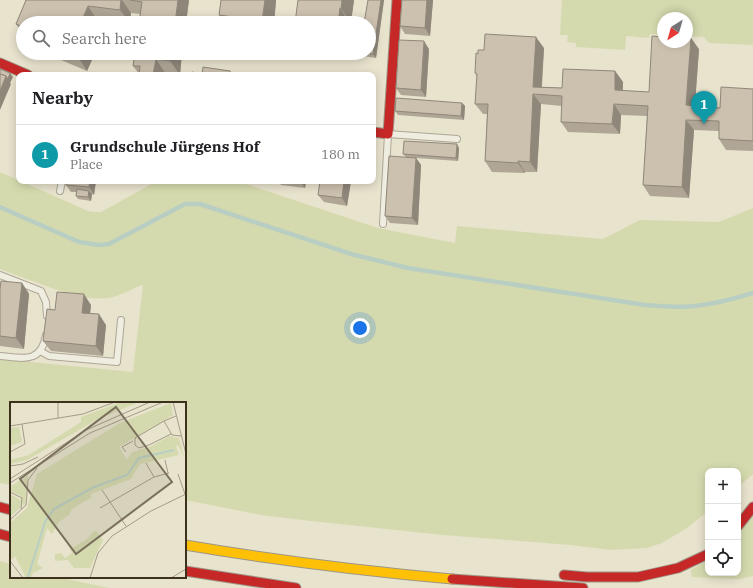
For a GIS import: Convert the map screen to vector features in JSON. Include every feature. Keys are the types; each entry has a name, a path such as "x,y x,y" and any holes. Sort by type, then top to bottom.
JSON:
{"main road":[{"path":"376,132 388,134 397,0"},
{"path":"0,63 21,72"},
{"path":"0,507 10,510"},
{"path":"741,522 753,507"},
{"path":"0,534 10,537"},
{"path":"186,546 310,564 397,574 498,583 583,588"},
{"path":"556,575 587,577 638,577 678,568 705,555"},
{"path":"186,572 296,588"},
{"path":"498,583 506,575"}],"lane":[{"path":"383,224 388,134 457,140"},
{"path":"60,191 61,184"},
{"path":"0,275 41,292 46,302 47,328 44,344 35,356 22,358 0,356"},
{"path":"40,351 49,356 117,362 121,320"}],"green space":[{"path":"562,0 753,0 753,45 709,43 704,37 693,36 693,12 657,12 657,34 650,34 649,38 626,36 625,50 576,47 576,43 567,42 568,35 560,35"},
{"path":"0,172 16,179 16,184 27,184 88,211 94,212 101,212 152,184 246,184 378,228 455,243 457,226 603,239 640,220 719,222 753,208 753,474 741,484 741,468 705,468 705,513 687,528 662,543 647,548 611,550 570,545 443,535 261,515 186,500 186,402 10,402 10,485 0,483 0,359 133,372 143,285 113,297 93,298 63,292 0,269"},
{"path":"753,516 753,576 739,579 692,577 691,570 705,562 705,576 741,576 741,530"},
{"path":"0,561 10,564 10,578 62,578 109,588 0,588"}],"building":[{"path":"26,0 121,0 120,10 88,6 84,16 19,16"},
{"path":"130,0 178,0 176,16 140,16 142,2"},
{"path":"221,0 265,0 263,16 219,15"},
{"path":"298,0 342,0 339,16 296,16"},
{"path":"368,0 381,0 376,34 376,16 365,16"},
{"path":"402,0 427,0 425,28 400,26"},
{"path":"485,34 536,37 533,87 562,88 563,69 615,71 615,90 649,92 652,36 657,36 657,48 690,48 686,105 720,108 721,87 753,89 753,141 719,139 719,121 686,120 682,187 643,185 648,106 614,104 612,124 561,122 562,96 533,94 530,162 518,161 518,163 485,161 488,104 475,104 477,74 475,73 476,53 478,54 478,50 484,50"},
{"path":"399,40 424,41 421,90 396,88"},
{"path":"134,60 156,60 154,72 139,72 140,66 133,66"},
{"path":"203,67 230,71 230,72 202,72"},
{"path":"0,69 10,73 8,79 6,76 0,74"},
{"path":"0,74 6,76 0,91"},
{"path":"396,98 462,103 461,116 395,111"},
{"path":"404,141 457,144 456,158 403,154"},
{"path":"389,156 416,158 412,218 385,216"},
{"path":"66,184 90,184 89,187"},
{"path":"320,184 344,184 342,198 318,195"},
{"path":"77,189 89,191 88,197 76,196"},
{"path":"1,281 22,283 16,338 0,336"},
{"path":"57,292 84,294 82,313 99,314 96,346 43,341 47,309 55,310"}],"waterway":[{"path":"0,207 79,242 99,245 109,244 185,204 200,204 351,254 408,268 645,305 676,307 695,306 724,301 753,293"}],"traffic: slow":[{"path":"186,545 318,565 452,579"}],"traffic: jam":[{"path":"376,132 388,134 397,0"},
{"path":"0,63 21,72"},
{"path":"0,507 10,510"},
{"path":"741,522 753,507"},
{"path":"0,534 10,537"},
{"path":"564,575 587,577 638,577 678,568 705,555"},
{"path":"186,571 296,588"},
{"path":"452,579 583,588"}],"place":[{"name":"Grundschule Jürgens Hof","path":"704,124"}]}
